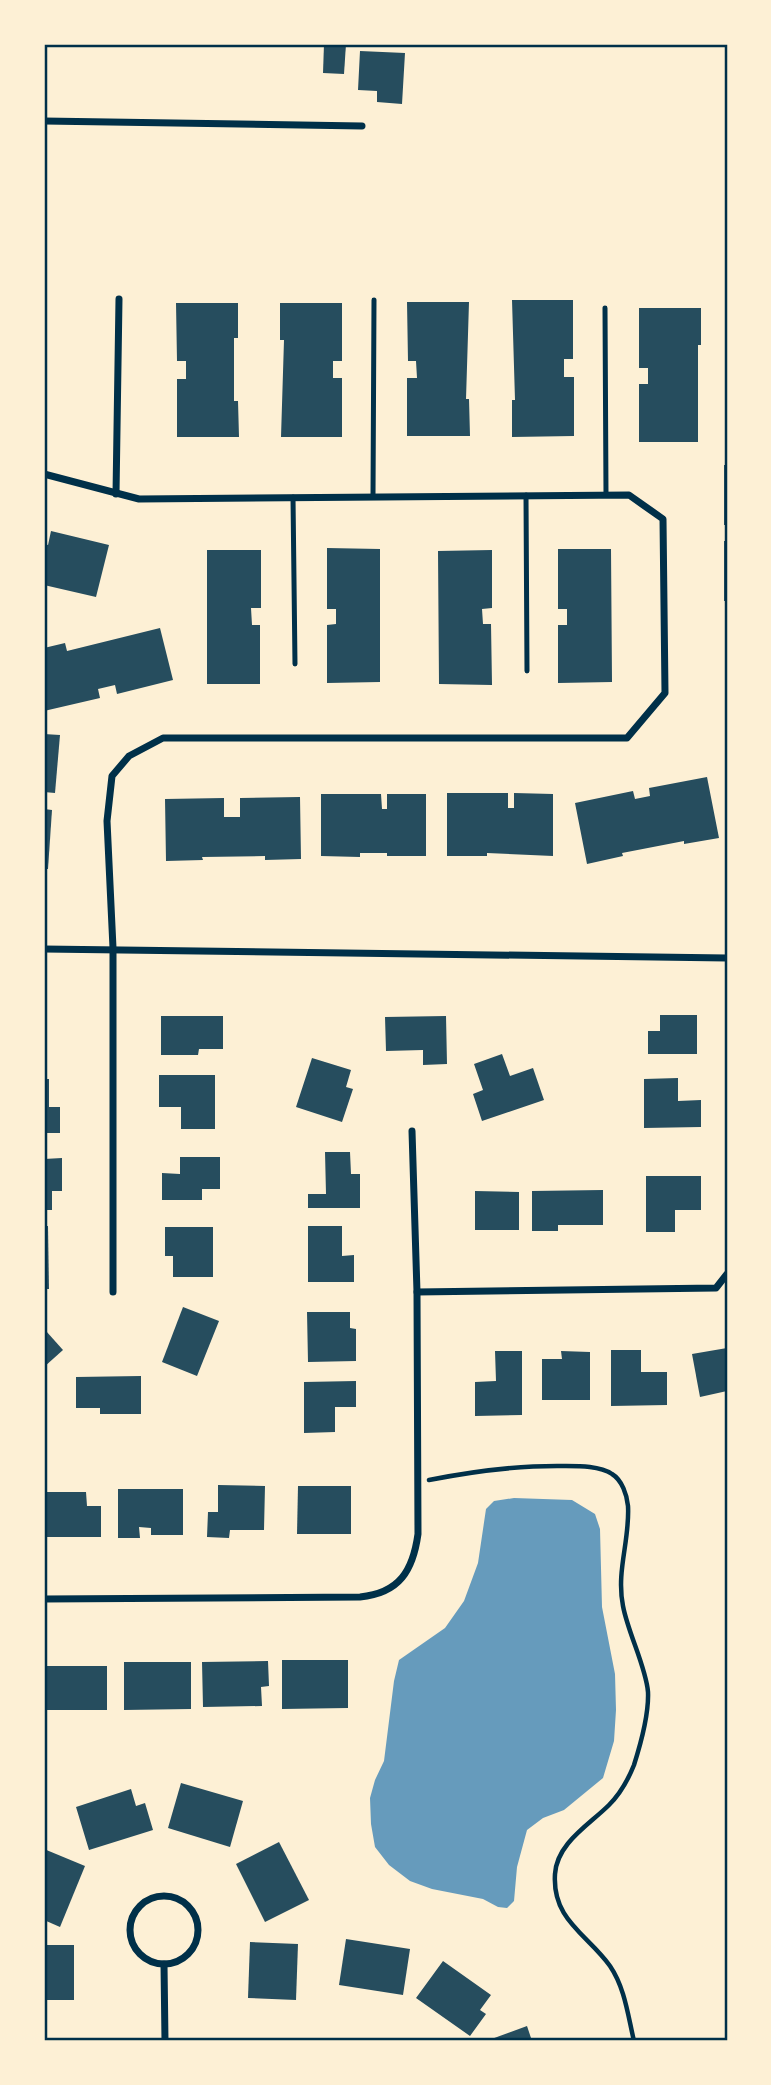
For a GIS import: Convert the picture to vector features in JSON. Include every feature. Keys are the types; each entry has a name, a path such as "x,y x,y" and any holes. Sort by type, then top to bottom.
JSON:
{"street":[{"path":"44,121 362,126"},
{"path":"116,494 119,299"},
{"path":"44,474 139,499 629,495 663,520 665,693 627,738 163,738 129,756 111,776 107,821 113,948 113,1292"},
{"path":"44,949 727,958"},
{"path":"44,1599 374,1595 397,1582 409,1570 415,1557 418,1534 417,1292 412,1131"},
{"path":"417,1292 716,1289 727,1274"},
{"path":"165,1896 176,1898 194,1913 198,1936 186,1956 164,1964 144,1957 136,1950 130,1929 137,1909 154,1897 165,1896"},
{"path":"164,1964 165,2041"}],"lane":[{"path":"373,496 374,300"},
{"path":"605,308 606,495"},
{"path":"526,495 527,671"},
{"path":"293,497 295,664"}],"path":[{"path":"418,1483 507,1466 580,1466 613,1474 626,1493 628,1519 620,1582 631,1637 648,1691 643,1731 633,1766 623,1787 564,1848 555,1873 558,1902 564,1916 609,1965 616,1977 625,1998 634,2041"}],"water":[{"path":"514,1498 572,1500 595,1514 600,1529 602,1607 615,1674 616,1710 614,1741 603,1778 564,1810 543,1818 527,1830 517,1867 514,1901 507,1908 498,1907 483,1899 432,1889 410,1881 389,1865 375,1847 370,1798 384,1761 399,1660 445,1628 464,1601 478,1563 486,1509 494,1501"}],"building":[{"path":"324,44 346,44 344,74 323,73"},
{"path":"360,51 405,53 402,104 377,102 377,91 358,90"},
{"path":"512,300 573,300 573,359 564,359 564,377 574,377 574,436 512,437 512,400 515,400"},
{"path":"407,302 469,302 466,399 469,399 470,436 407,436 407,378 417,378 416,361 408,361"},
{"path":"176,303 238,303 238,338 234,338 234,401 238,401 239,437 177,437 177,379 186,379 186,361 177,361"},
{"path":"280,303 342,303 342,361 333,361 333,378 342,378 342,437 281,437 284,340 280,340"},
{"path":"639,308 701,308 701,345 698,345 698,442 639,442 639,384 648,384 648,368 639,368"},
{"path":"724,465 727,465 727,525 724,525"},
{"path":"51,531 109,545 96,597 44,585 44,544 48,545"},
{"path":"724,541 727,541 727,601 724,601"},
{"path":"327,548 380,549 380,682 327,683 327,625 336,624 336,609 327,609"},
{"path":"558,549 611,549 612,682 558,683 558,625 567,625 567,609 558,609"},
{"path":"207,550 261,550 261,608 251,608 252,625 260,625 260,684 207,684"},
{"path":"492,550 492,608 482,609 483,624 491,624 492,685 439,684 438,551"},
{"path":"160,628 173,680 117,694 115,685 98,689 100,698 44,711 44,648 65,643 67,651"},
{"path":"44,734 60,735 55,793 44,792"},
{"path":"707,777 719,838 684,844 684,841 622,853 623,856 587,864 575,803 633,791 635,799 650,796 649,788"},
{"path":"447,793 508,793 508,808 514,808 514,793 553,794 553,856 487,853 487,856 447,856"},
{"path":"321,794 381,794 382,809 387,809 387,794 426,794 426,856 360,853 360,857 321,856"},
{"path":"300,797 301,859 265,860 265,856 202,857 203,860 166,861 165,799 224,798 224,817 240,817 240,798"},
{"path":"44,809 52,810 48,869 44,869"},
{"path":"44,1015 47,1015 47,1058 44,1058"},
{"path":"660,1015 697,1015 697,1054 648,1054 648,1031 660,1031"},
{"path":"161,1016 223,1016 223,1049 199,1049 198,1055 161,1055"},
{"path":"446,1016 447,1064 423,1065 423,1050 386,1051 385,1017"},
{"path":"502,1054 510,1076 533,1068 544,1100 482,1121 473,1094 483,1090 474,1064"},
{"path":"312,1058 351,1070 346,1087 353,1089 342,1122 296,1107"},
{"path":"159,1075 215,1075 215,1129 181,1129 181,1107 159,1107"},
{"path":"678,1078 678,1101 701,1100 701,1127 644,1128 644,1079"},
{"path":"44,1079 49,1079 49,1107 60,1107 60,1133 44,1133"},
{"path":"325,1152 350,1152 351,1174 360,1174 360,1208 308,1208 308,1194 326,1194"},
{"path":"180,1157 220,1157 220,1189 202,1189 202,1200 162,1200 162,1173 180,1174"},
{"path":"62,1158 62,1191 52,1191 52,1210 44,1210 44,1159"},
{"path":"646,1176 701,1176 701,1210 675,1210 675,1232 646,1232"},
{"path":"603,1190 603,1225 558,1225 558,1231 532,1231 532,1191"},
{"path":"475,1191 519,1192 519,1230 475,1230"},
{"path":"44,1226 48,1226 49,1289 44,1289"},
{"path":"308,1226 342,1226 342,1256 354,1255 354,1282 308,1282"},
{"path":"165,1227 213,1227 213,1277 173,1277 173,1256 165,1256"},
{"path":"183,1307 219,1321 197,1376 162,1362"},
{"path":"307,1312 350,1312 350,1328 356,1329 356,1361 308,1362"},
{"path":"46,1331 63,1350 44,1367 44,1333"},
{"path":"727,1348 727,1391 700,1397 692,1354"},
{"path":"611,1350 641,1350 641,1372 667,1372 667,1405 611,1406"},
{"path":"495,1351 522,1351 522,1415 475,1416 475,1382 496,1381"},
{"path":"561,1351 590,1352 590,1400 542,1400 542,1359 562,1359"},
{"path":"141,1376 141,1414 100,1414 100,1408 76,1408 76,1377"},
{"path":"356,1381 356,1407 335,1407 335,1432 304,1433 304,1382"},
{"path":"218,1485 265,1486 264,1530 230,1530 229,1538 207,1537 208,1512 218,1512"},
{"path":"298,1486 351,1486 351,1534 297,1534"},
{"path":"118,1489 183,1489 183,1535 151,1535 151,1528 139,1527 140,1538 118,1538"},
{"path":"44,1492 86,1492 87,1506 101,1506 101,1537 44,1537"},
{"path":"282,1660 348,1660 348,1708 282,1709"},
{"path":"268,1661 269,1686 261,1687 262,1706 203,1707 202,1662"},
{"path":"124,1662 191,1662 191,1709 124,1710"},
{"path":"46,1666 107,1666 107,1710 46,1710"},
{"path":"181,1783 243,1801 230,1847 168,1828"},
{"path":"131,1789 136,1806 145,1803 153,1830 89,1850 76,1807"},
{"path":"279,1842 309,1900 265,1922 236,1864"},
{"path":"44,1849 85,1866 60,1927 44,1920"},
{"path":"346,1939 410,1949 403,1995 339,1985"},
{"path":"250,1942 298,1944 296,2000 248,1998"},
{"path":"44,1945 74,1945 74,2000 44,2000"},
{"path":"443,1961 491,1995 480,2010 486,2014 470,2036 416,1998"},
{"path":"527,2026 532,2041 486,2041"}]}
